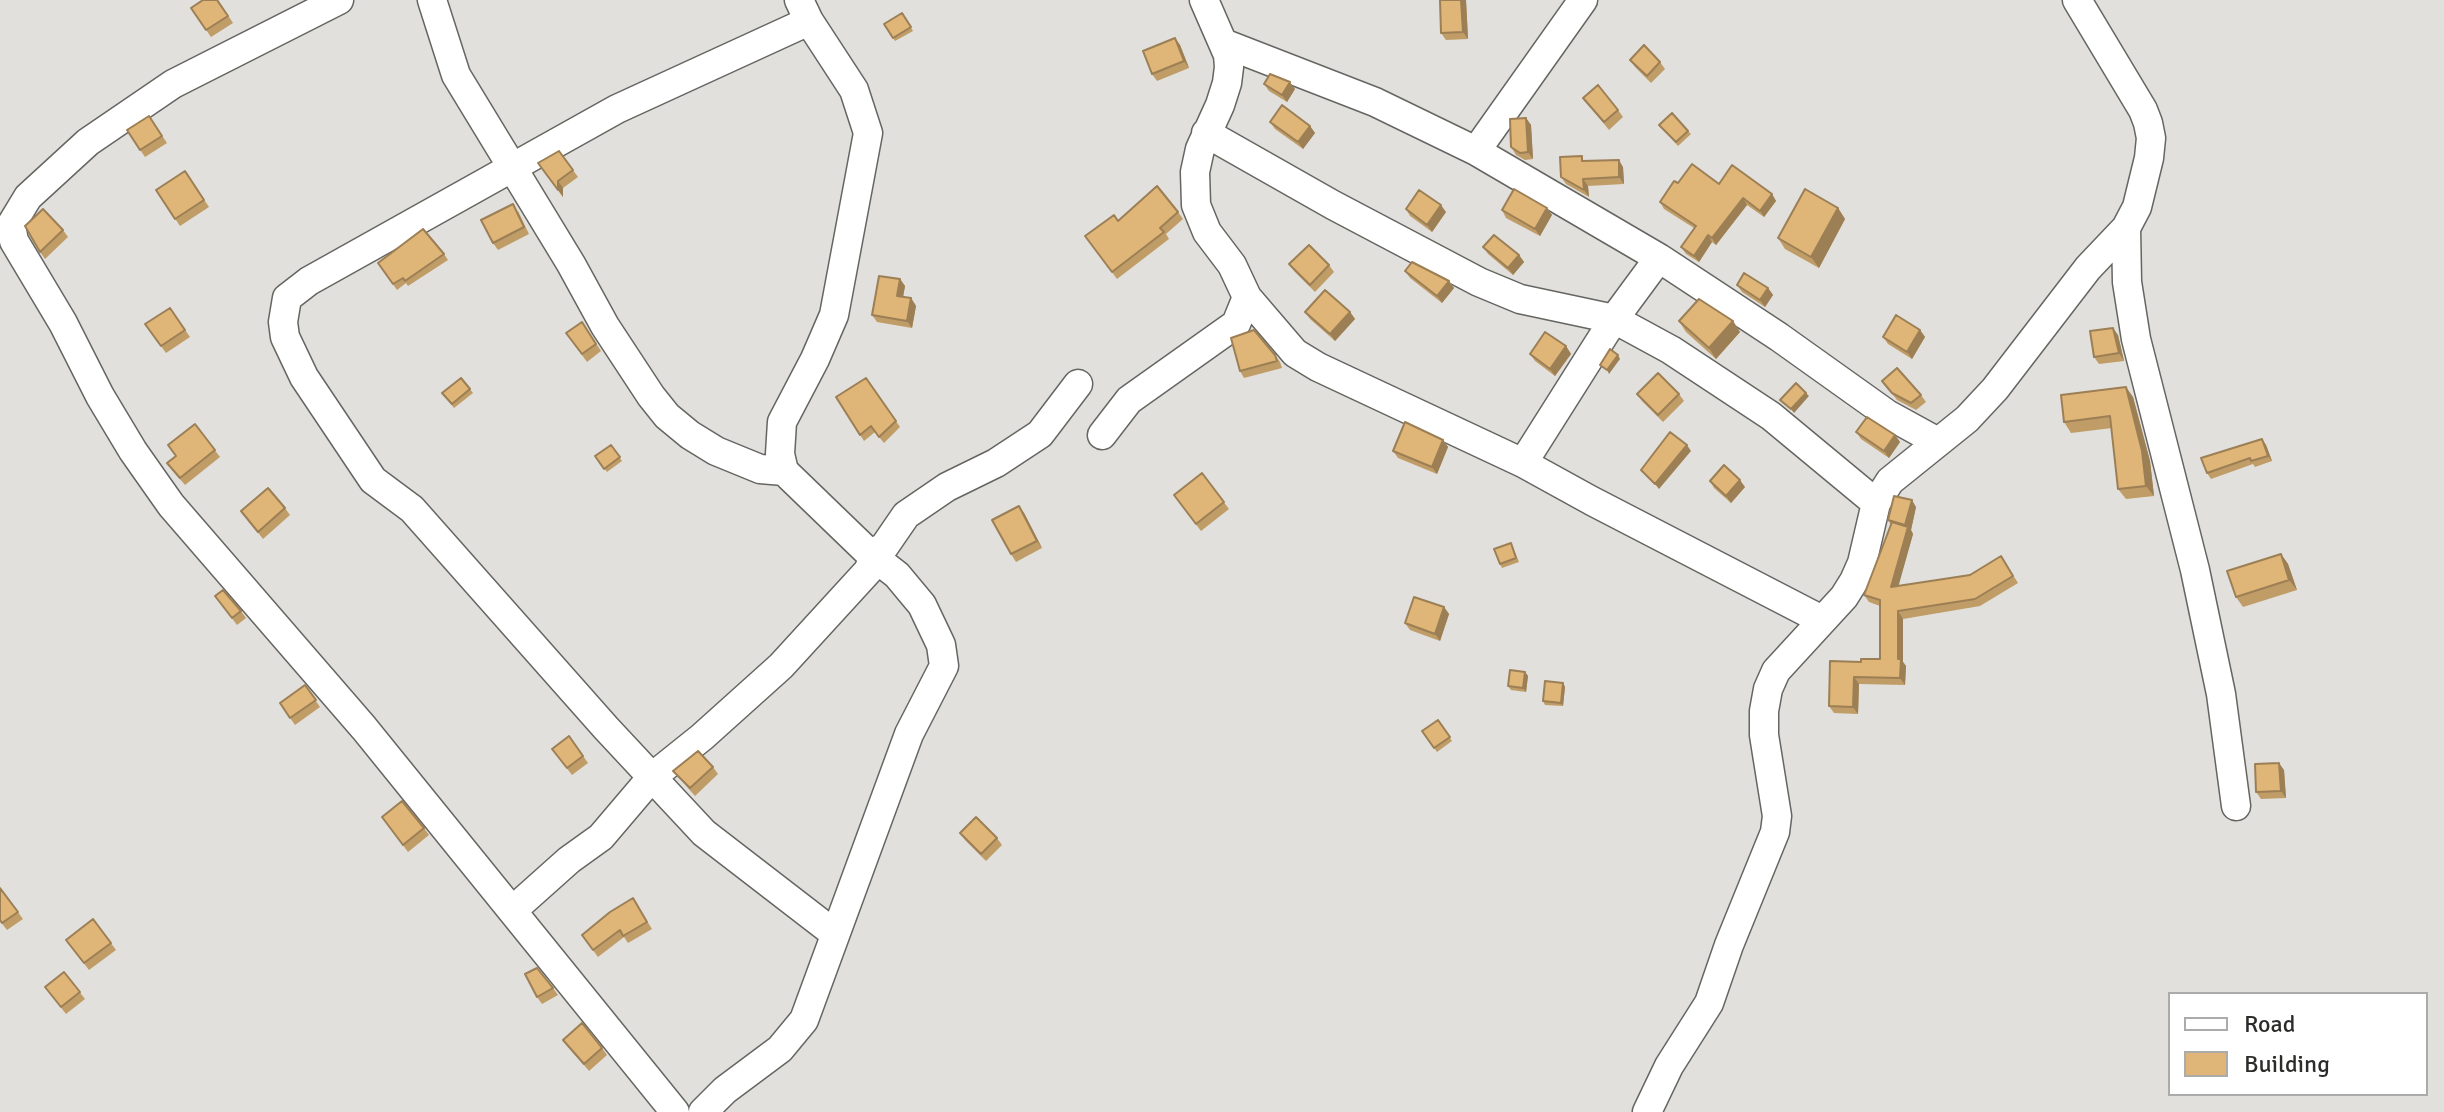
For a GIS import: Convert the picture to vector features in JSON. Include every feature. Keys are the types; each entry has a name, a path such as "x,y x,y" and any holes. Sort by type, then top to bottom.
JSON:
{"street":[{"path":"339,0 173,84 88,142 28,197 11,225 14,241 63,323 100,396 171,505 364,728 675,1112"},
{"path":"432,0 456,75 571,264 605,326 667,416 690,435 739,462 760,469 784,471"},
{"path":"1204,0 1228,55 1227,83 1206,133 1195,172 1196,205 1207,232 1232,265 1247,297 1295,353 1318,367 1523,463 1822,620"},
{"path":"1476,151 1583,0"},
{"path":"1647,1112 1669,1066 1709,1003 1775,832 1777,816 1764,735 1768,689 1776,671 1854,581 1862,563 1876,503 1890,481 1967,419 1995,389 2088,268 2126,228 2137,207 2145,182 2151,138 2148,123 2077,0"},
{"path":"703,1112 755,1066 780,1049 804,1020 909,734 944,666 941,645 922,605 897,575 870,554 784,471 780,454 782,422 834,315 868,133 854,90 804,10 617,109 295,290 287,298 284,309 285,337 304,377 373,480 412,509 704,833 835,934"},
{"path":"1223,43 1375,102 1476,151 1659,258 1766,328 1887,414 1938,442"},
{"path":"1206,133 1479,282 1520,299 1614,319 1671,350 1742,395 1876,503"},
{"path":"2126,228 2127,282 2136,339 2195,570 2221,694 2236,806"},
{"path":"1523,463 1614,319 1659,258"},
{"path":"1102,435 1129,400 1236,324 1247,297"},
{"path":"870,554 884,547 906,515 947,487 996,463 1040,434 1078,384"},
{"path":"513,910 569,860 601,837 652,777 781,666 868,571 872,562 870,554"}],"building":[{"path":"203,0 217,0 228,16 206,30 191,8"},
{"path":"1440,0 1461,0 1463,32 1441,33"},
{"path":"902,13 911,27 893,38 884,24"},
{"path":"1175,38 1184,61 1152,74 1143,51"},
{"path":"1644,45 1660,62 1647,76 1630,60"},
{"path":"1270,74 1290,82 1282,95 1264,84"},
{"path":"1598,85 1618,110 1604,122 1583,98"},
{"path":"1282,105 1310,126 1298,142 1270,122"},
{"path":"1672,113 1688,131 1676,142 1659,125"},
{"path":"149,116 162,136 140,150 127,130"},
{"path":"1526,118 1528,152 1520,153 1511,147 1510,119"},
{"path":"559,151 573,170 558,181 558,190 538,163"},
{"path":"1582,156 1582,161 1619,160 1619,177 1583,179 1584,190 1561,177 1560,157"},
{"path":"1692,164 1719,184 1732,165 1772,194 1760,211 1743,198 1712,238 1708,235 1694,256 1681,247 1696,226 1660,202 1674,181 1678,183"},
{"path":"185,171 204,200 175,219 156,190"},
{"path":"1157,186 1178,212 1160,228 1164,232 1112,272 1085,236 1114,215 1118,221"},
{"path":"1514,189 1547,208 1535,229 1502,210"},
{"path":"1805,189 1838,208 1811,257 1778,238"},
{"path":"1419,190 1441,205 1427,225 1406,209"},
{"path":"513,204 524,227 493,243 481,220"},
{"path":"43,209 63,230 40,252 25,226"},
{"path":"423,229 444,254 405,281 403,278 393,284 378,263"},
{"path":"1494,235 1519,255 1508,268 1483,247"},
{"path":"1309,245 1329,265 1310,285 1289,264"},
{"path":"1412,262 1449,281 1437,296 1405,271"},
{"path":"1744,273 1768,288 1760,300 1737,285"},
{"path":"879,276 900,279 897,296 911,298 907,321 872,315"},
{"path":"1325,290 1350,312 1330,334 1305,312"},
{"path":"1699,299 1733,321 1709,348 1679,321"},
{"path":"170,308 185,330 161,346 145,324"},
{"path":"1896,315 1920,330 1907,352 1883,337"},
{"path":"582,322 596,344 582,354 566,333"},
{"path":"2113,328 2119,353 2094,357 2090,331"},
{"path":"1254,330 1277,361 1240,371 1231,338"},
{"path":"1545,332 1566,346 1550,369 1530,354"},
{"path":"1610,349 1618,355 1607,370 1600,365"},
{"path":"1897,368 1921,395 1911,403 1892,393 1882,381"},
{"path":"1658,373 1679,394 1658,415 1637,394"},
{"path":"461,378 470,389 452,404 442,393"},
{"path":"866,378 896,421 879,437 871,426 860,435 836,397"},
{"path":"1796,383 1806,393 1791,409 1780,400"},
{"path":"2126,387 2142,451 2146,486 2118,489 2110,416 2064,422 2061,395"},
{"path":"1867,417 1895,435 1884,451 1856,432"},
{"path":"1405,422 1443,440 1432,467 1393,451"},
{"path":"195,424 215,450 180,478 167,463 176,456 168,445"},
{"path":"1670,432 1687,445 1655,484 1641,470"},
{"path":"2262,439 2268,456 2251,461 2250,458 2207,473 2201,458"},
{"path":"611,445 620,457 604,469 595,456"},
{"path":"1724,465 1740,480 1726,496 1710,481"},
{"path":"1202,473 1224,502 1196,524 1174,495"},
{"path":"268,488 285,508 258,532 241,511"},
{"path":"1894,496 1912,500 1905,525 1888,520"},
{"path":"1019,506 1037,541 1011,554 992,520"},
{"path":"1892,522 1908,527 1891,587 1970,575 2001,556 2013,576 1975,599 1898,611 1900,678 1854,677 1853,707 1829,706 1830,661 1880,659 1880,600 1864,595"},
{"path":"1511,543 1516,558 1500,564 1494,549"},
{"path":"2281,554 2289,580 2236,597 2227,571"},
{"path":"223,590 241,611 232,618 215,596"},
{"path":"1414,597 1444,607 1435,634 1405,623"},
{"path":"1510,670 1525,672 1523,688 1508,686"},
{"path":"1545,681 1563,683 1561,703 1543,701"},
{"path":"305,685 316,700 290,718 280,703"},
{"path":"1438,720 1450,737 1434,748 1422,731"},
{"path":"569,736 583,756 567,768 552,749"},
{"path":"698,751 713,767 690,788 673,771"},
{"path":"2279,763 2281,791 2256,792 2255,764"},
{"path":"402,801 424,828 403,845 382,817"},
{"path":"976,817 997,838 981,854 960,833"},
{"path":"0,888 18,912 2,923 0,920"},
{"path":"633,898 647,922 623,936 620,930 593,950 582,935"},
{"path":"93,919 111,943 84,963 66,940"},
{"path":"537,968 553,988 537,997 525,974"},
{"path":"64,972 80,992 61,1007 45,987"},
{"path":"582,1023 602,1048 584,1064 563,1040"}]}
